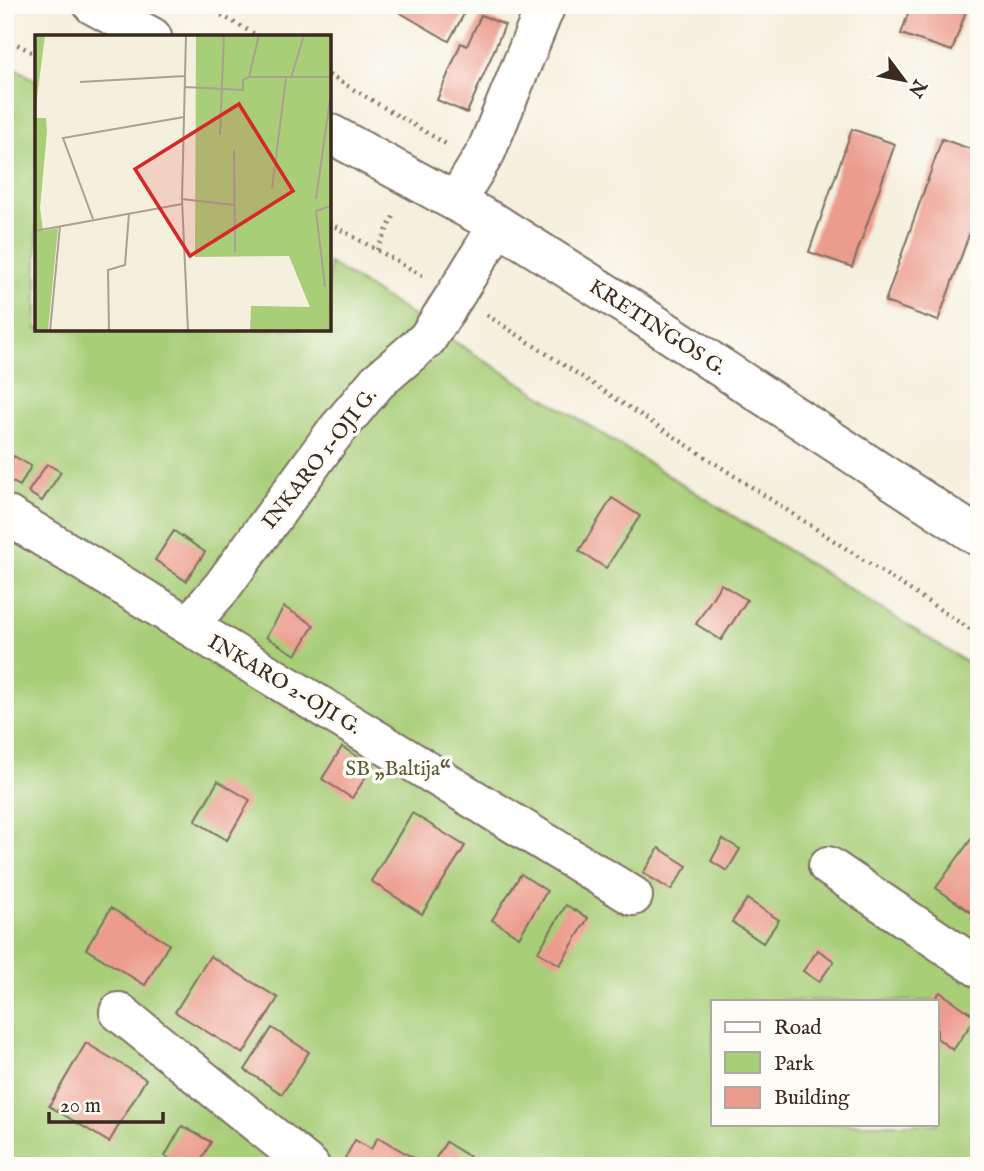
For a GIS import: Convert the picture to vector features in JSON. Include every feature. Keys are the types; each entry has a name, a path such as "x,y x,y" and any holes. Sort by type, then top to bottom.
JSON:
{"street":[{"path":"93,5 148,35"},
{"path":"456,201 486,152 546,5"},
{"name":"KRETINGOS G.","path":"331,133 498,225 642,315 979,537"},
{"name":"INKARO 1-OJI G.","path":"189,625 222,587 332,436 377,382 427,339 498,225"},
{"name":"INKARO 2-OJI G.","path":"5,514 634,896"},
{"path":"828,866 979,968"},
{"path":"119,1012 310,1166"}],"path":[{"path":"203,5 256,35"},
{"path":"5,38 35,54"},
{"path":"331,224 456,294 979,635"}],"green space":[{"name":"SB „Baltija“","path":"5,62 35,80 35,331 331,331 331,264 979,670 979,1166 5,1166"}],"building":[{"path":"394,5 469,5 449,41 392,8"},
{"path":"911,5 968,5 952,51 901,34"},
{"path":"481,15 505,25 467,113 437,100 461,43 467,46"},
{"path":"852,129 895,144 852,267 809,252"},
{"path":"942,139 979,152 979,207 938,321 885,302"},
{"path":"14,456 31,466 20,486 5,478 5,470"},
{"path":"47,464 61,472 42,501 28,492"},
{"path":"612,498 640,516 606,568 579,551"},
{"path":"174,531 205,552 186,581 155,560"},
{"path":"721,584 747,600 721,640 696,624"},
{"path":"284,607 314,625 296,655 266,637"},
{"path":"342,747 373,766 352,798 322,779"},
{"path":"218,781 250,800 227,840 195,821"},
{"path":"412,813 465,846 422,914 371,881"},
{"path":"979,828 979,918 936,888"},
{"path":"723,839 740,849 727,871 711,861"},
{"path":"659,848 687,866 671,890 643,873"},
{"path":"521,874 547,891 519,937 492,920"},
{"path":"747,899 779,920 763,943 732,922"},
{"path":"566,905 588,918 560,965 538,952"},
{"path":"111,908 169,944 145,985 86,949"},
{"path":"818,950 834,961 819,982 803,971"},
{"path":"210,956 278,998 243,1054 175,1012"},
{"path":"940,992 976,1017 953,1050 939,1040 939,1000 934,1000"},
{"path":"272,1028 309,1052 282,1094 245,1070"},
{"path":"86,1043 146,1079 109,1142 49,1106"},
{"path":"182,1126 211,1142 198,1166 182,1166 165,1156"},
{"path":"378,1137 417,1160 414,1166 359,1166 345,1158 355,1140 371,1149"},
{"path":"446,1142 484,1166 431,1166"}]}
